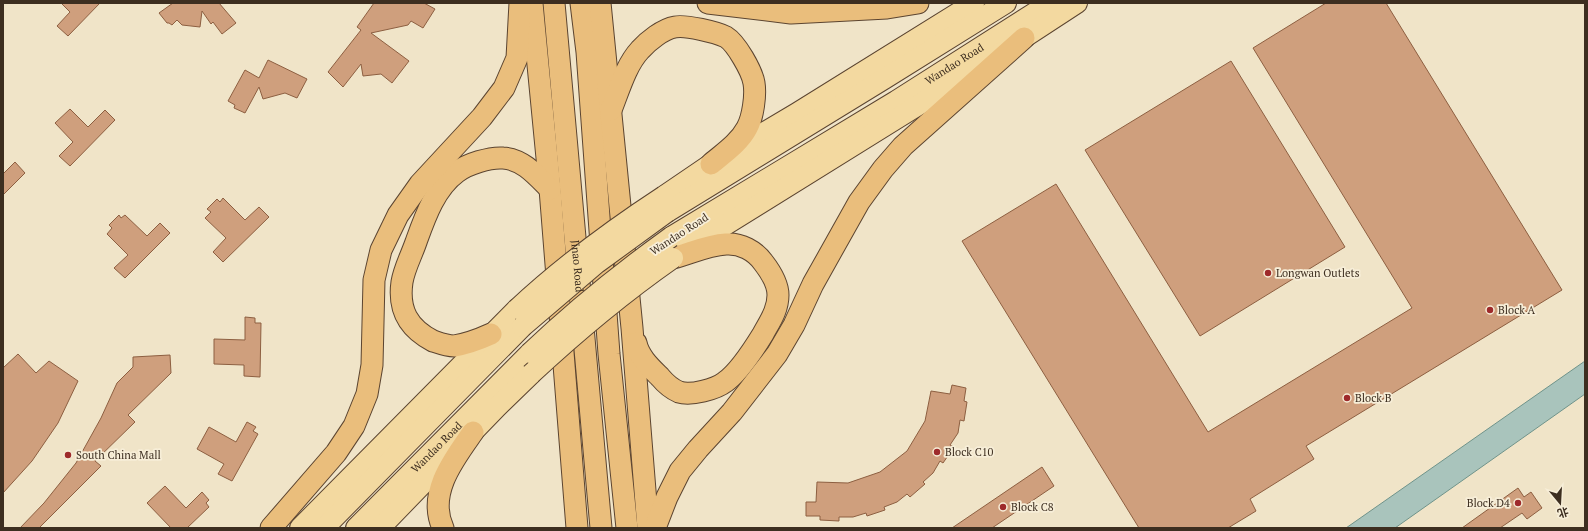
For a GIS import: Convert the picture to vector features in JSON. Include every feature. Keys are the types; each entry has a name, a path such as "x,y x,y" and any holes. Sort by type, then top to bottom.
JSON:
{"highway":[{"path":"271,528 336,454 354,426 367,394 372,364 374,280 381,250 398,215 420,184 482,117 504,88 517,58 520,3"},
{"path":"532,3 550,189 576,528"},
{"name":"Jinao Road","path":"554,3 601,528"},
{"path":"581,3 587,52 609,354 627,528"},
{"path":"600,3 632,328 648,528"},
{"path":"708,3 791,13 887,8 918,3"},
{"path":"610,112 629,66 640,50 660,33 675,27 708,31 726,37 737,48 754,83 753,109 747,127 735,144 711,164"},
{"path":"655,528 667,497 680,471 732,412 777,354 794,325 813,284 859,202 883,169 903,146 1024,38"},
{"path":"491,334 474,341 453,346 438,343 422,335 410,323 402,308 402,281 425,216 439,190 457,171 481,160 503,158 521,163 550,189"},
{"path":"632,328 637,348 645,361 664,382 680,392 697,393 725,382 735,373 757,343 775,313 778,294 772,273 758,256 743,246 728,244 709,247 673,258"},
{"path":"443,528 438,508 440,490 444,477 473,432"},
{"path":"562,528 567,518 573,474"}],"main road":[{"path":"665,204 711,164 797,113 974,3"},
{"name":"Wandao Road","path":"324,528 519,318 596,263 665,204 884,79 1006,3"},
{"name":"Wandao Road","path":"356,528 562,322 632,265 671,237 896,101 1050,3"},
{"path":"380,528 531,374 570,338 640,281 673,258 797,182 1077,3"},
{"path":"300,528 491,334 519,318"}],"water":[{"path":"1585,361 1585,394 1395,528 1346,528"}],"building":[{"path":"61,3 100,3 68,36 57,26 70,12"},
{"path":"173,3 219,3 236,23 222,34 213,22 211,24 202,11 200,27 182,25 177,20 172,25 167,23 159,13"},
{"path":"374,3 424,3 435,9 423,28 411,21 408,25 371,33 409,61 392,83 381,74 363,76 361,64 343,87 328,72 361,30 357,27"},
{"path":"1326,3 1386,3 1562,290 1306,446 1314,459 1250,499 1256,511 1228,528 1139,528 962,241 1056,184 1208,432 1412,308 1253,48"},
{"path":"268,60 307,79 297,98 285,93 263,99 259,87 245,113 234,108 235,105 228,101 245,70 259,78"},
{"path":"1231,61 1345,247 1200,336 1085,150"},
{"path":"70,109 88,127 105,110 115,120 70,166 59,156 73,142 55,123"},
{"path":"15,162 25,173 3,195 3,174"},
{"path":"223,198 245,220 259,207 269,217 223,262 213,252 226,238 205,218 211,212 207,209 217,199 220,202"},
{"path":"119,215 121,218 125,215 147,236 160,223 170,233 125,278 114,268 128,255 107,234 112,228 109,225"},
{"path":"245,317 255,318 255,323 261,323 260,377 244,376 244,365 214,364 214,339 245,340"},
{"path":"18,354 36,373 49,361 78,381 58,423 32,461 3,493 3,368"},
{"path":"170,355 171,373 128,415 135,422 95,461 101,466 39,528 20,528 44,503 76,463 101,418 117,383 133,367 133,357"},
{"name":"Block C10","path":"952,385 966,388 964,401 967,402 964,421 960,420 958,433 950,445 954,447 943,463 940,461 933,473 923,482 925,484 910,497 907,494 897,502 884,507 885,510 867,516 866,513 853,517 839,517 839,521 820,520 820,516 806,516 806,502 816,502 817,482 848,483 880,472 907,451 925,421 931,391 950,394"},
{"path":"247,422 256,427 253,431 258,434 232,481 218,474 224,464 197,449 209,427 236,442"},
{"name":"Block C8","path":"1042,467 1054,486 992,528 952,528"},
{"path":"165,486 186,508 202,492 209,500 206,503 209,507 187,528 171,528 147,503"},
{"name":"Block D4","path":"1518,488 1524,497 1531,492 1542,508 1527,519 1522,513 1500,528 1462,528"}],"place":[{"name":"Longwan Outlets","path":"1268,273"},
{"name":"Block A","path":"1490,310"},
{"name":"Block B","path":"1347,398"},
{"name":"Block C10","path":"937,452"},
{"name":"South China Mall","path":"68,455"},
{"name":"Block D4","path":"1518,503"},
{"name":"Block C8","path":"1003,507"}]}
